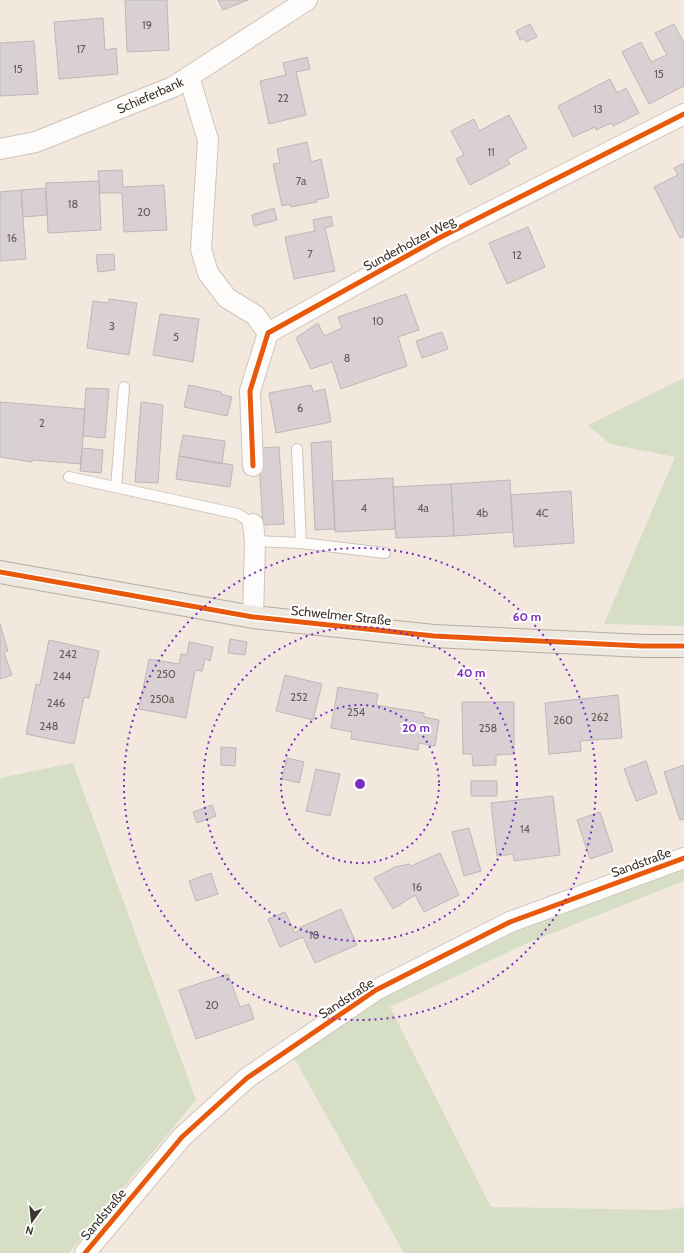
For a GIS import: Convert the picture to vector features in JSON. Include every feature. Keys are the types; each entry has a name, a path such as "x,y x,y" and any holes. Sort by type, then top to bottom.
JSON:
{"main road":[{"name":"Schwelmer Straße","path":"0,572 253,617 434,636 643,646 684,646"}],"street":[{"name":"Schieferbank","path":"0,149 36,142 173,87 307,0"},
{"path":"189,77 208,140 201,249 208,274 227,298 255,315 268,333 250,391 253,466"},
{"name":"Sunderholzer Weg","path":"268,333 439,238 684,114"},
{"path":"253,617 254,532"},
{"name":"Sandstraße","path":"85,1253 182,1137 247,1078 376,990 510,922 684,858"}],"lane":[{"path":"116,487 124,387"},
{"path":"297,449 301,544"},
{"path":"69,477 238,514 254,532 301,544 385,553"}],"green space":[{"path":"684,378 684,626 604,624 675,457 610,444 588,425"},
{"path":"73,763 196,1100 69,1253 0,1253 0,778"},
{"path":"684,865 684,881 530,942 390,1007 491,1207 665,1210 684,1207 684,1253 404,1253 295,1060 294,1051 369,1005 535,922"}],"building":[{"path":"125,0 167,0 169,50 127,52"},
{"path":"218,0 248,0 223,10"},
{"path":"103,18 105,50 116,48 118,74 59,79 54,22"},
{"path":"530,24 537,37 526,42 524,38 520,40 516,31"},
{"path":"674,24 684,43 684,86 649,104 622,52 641,42 651,62 667,55 655,33"},
{"path":"34,41 38,94 0,96 0,43"},
{"path":"307,57 310,69 296,72 306,115 269,124 260,81 286,75 283,63"},
{"path":"610,79 617,93 626,88 639,113 613,126 611,123 596,130 595,127 573,137 558,106"},
{"path":"509,115 527,148 507,159 510,164 470,185 456,159 464,155 451,131 474,119 479,131"},
{"path":"307,142 311,162 321,159 329,197 316,200 317,202 291,207 290,204 282,206 273,164 280,163 277,149"},
{"path":"684,163 684,236 680,238 654,187 678,175 674,168"},
{"path":"122,170 123,187 164,185 167,230 124,232 122,193 100,193 98,171"},
{"path":"99,181 101,230 48,233 46,183"},
{"path":"45,188 47,215 23,217 21,190"},
{"path":"21,190 26,259 0,261 0,192"},
{"path":"274,208 277,220 254,226 252,215"},
{"path":"331,216 333,226 325,228 335,271 294,279 285,237 315,231 313,220"},
{"path":"528,227 545,267 507,284 489,243"},
{"path":"114,254 115,270 98,272 96,255"},
{"path":"406,294 419,330 398,337 407,366 341,389 332,362 311,369 296,338 318,323 324,336 342,328 338,317"},
{"path":"109,299 137,303 129,355 87,348 93,301 109,303"},
{"path":"160,314 199,319 193,362 153,355"},
{"path":"442,332 448,349 422,358 416,341"},
{"path":"189,385 221,392 221,394 232,397 227,416 184,407"},
{"path":"311,385 313,392 325,389 331,422 276,433 269,393"},
{"path":"86,388 109,389 105,438 83,436"},
{"path":"0,402 85,409 81,464 33,460 32,462 0,457"},
{"path":"141,402 163,405 158,483 135,482"},
{"path":"183,435 225,441 222,464 179,456"},
{"path":"331,441 335,529 315,530 311,443"},
{"path":"279,447 284,524 263,525 258,448"},
{"path":"82,448 103,450 101,473 80,471"},
{"path":"179,456 233,465 230,487 176,479"},
{"path":"393,478 395,529 335,532 332,481"},
{"path":"510,480 513,532 454,536 451,484"},
{"path":"451,484 454,536 396,538 393,487"},
{"path":"571,491 574,543 514,547 511,495"},
{"path":"0,624 8,651 4,653 12,675 0,679"},
{"path":"230,639 247,642 245,655 228,653"},
{"path":"49,640 99,651 89,698 84,697 74,744 26,734 36,684 40,685"},
{"path":"189,642 213,647 210,661 205,659 202,671 195,670 186,718 139,709 149,659 179,664 181,654 187,655"},
{"path":"285,675 322,684 313,720 276,711"},
{"path":"338,687 378,694 376,705 424,713 424,717 439,720 435,746 419,743 418,750 351,739 352,732 331,728"},
{"path":"618,695 622,738 580,741 581,751 549,754 545,703"},
{"path":"462,702 514,702 514,754 496,755 496,765 473,766 472,754 463,754"},
{"path":"221,747 236,748 235,766 221,765"},
{"path":"287,758 304,762 299,783 282,779"},
{"path":"646,761 657,793 636,801 624,769"},
{"path":"684,765 684,819 680,820 664,772"},
{"path":"316,769 340,774 330,816 306,811"},
{"path":"471,781 497,781 497,796 471,796"},
{"path":"553,796 560,855 514,861 513,854 497,856 491,803"},
{"path":"212,805 216,816 197,823 193,812"},
{"path":"600,812 613,851 590,859 577,820"},
{"path":"469,828 481,871 464,876 452,832"},
{"path":"440,853 459,895 424,912 415,895 393,909 374,878 395,867 409,864 411,866"},
{"path":"211,873 218,894 196,901 189,881"},
{"path":"341,909 357,945 315,963 303,937 280,947 268,919 285,912 295,933 300,930 299,928"},
{"path":"228,974 240,1007 249,1004 254,1019 196,1039 179,990"}],"cycle path":[{"path":"253,466 250,391 268,333 439,238 684,114"},
{"path":"0,572 253,617 434,636 643,646 684,646"},
{"path":"85,1253 182,1137 247,1078 376,990 510,922 684,858"}]}
